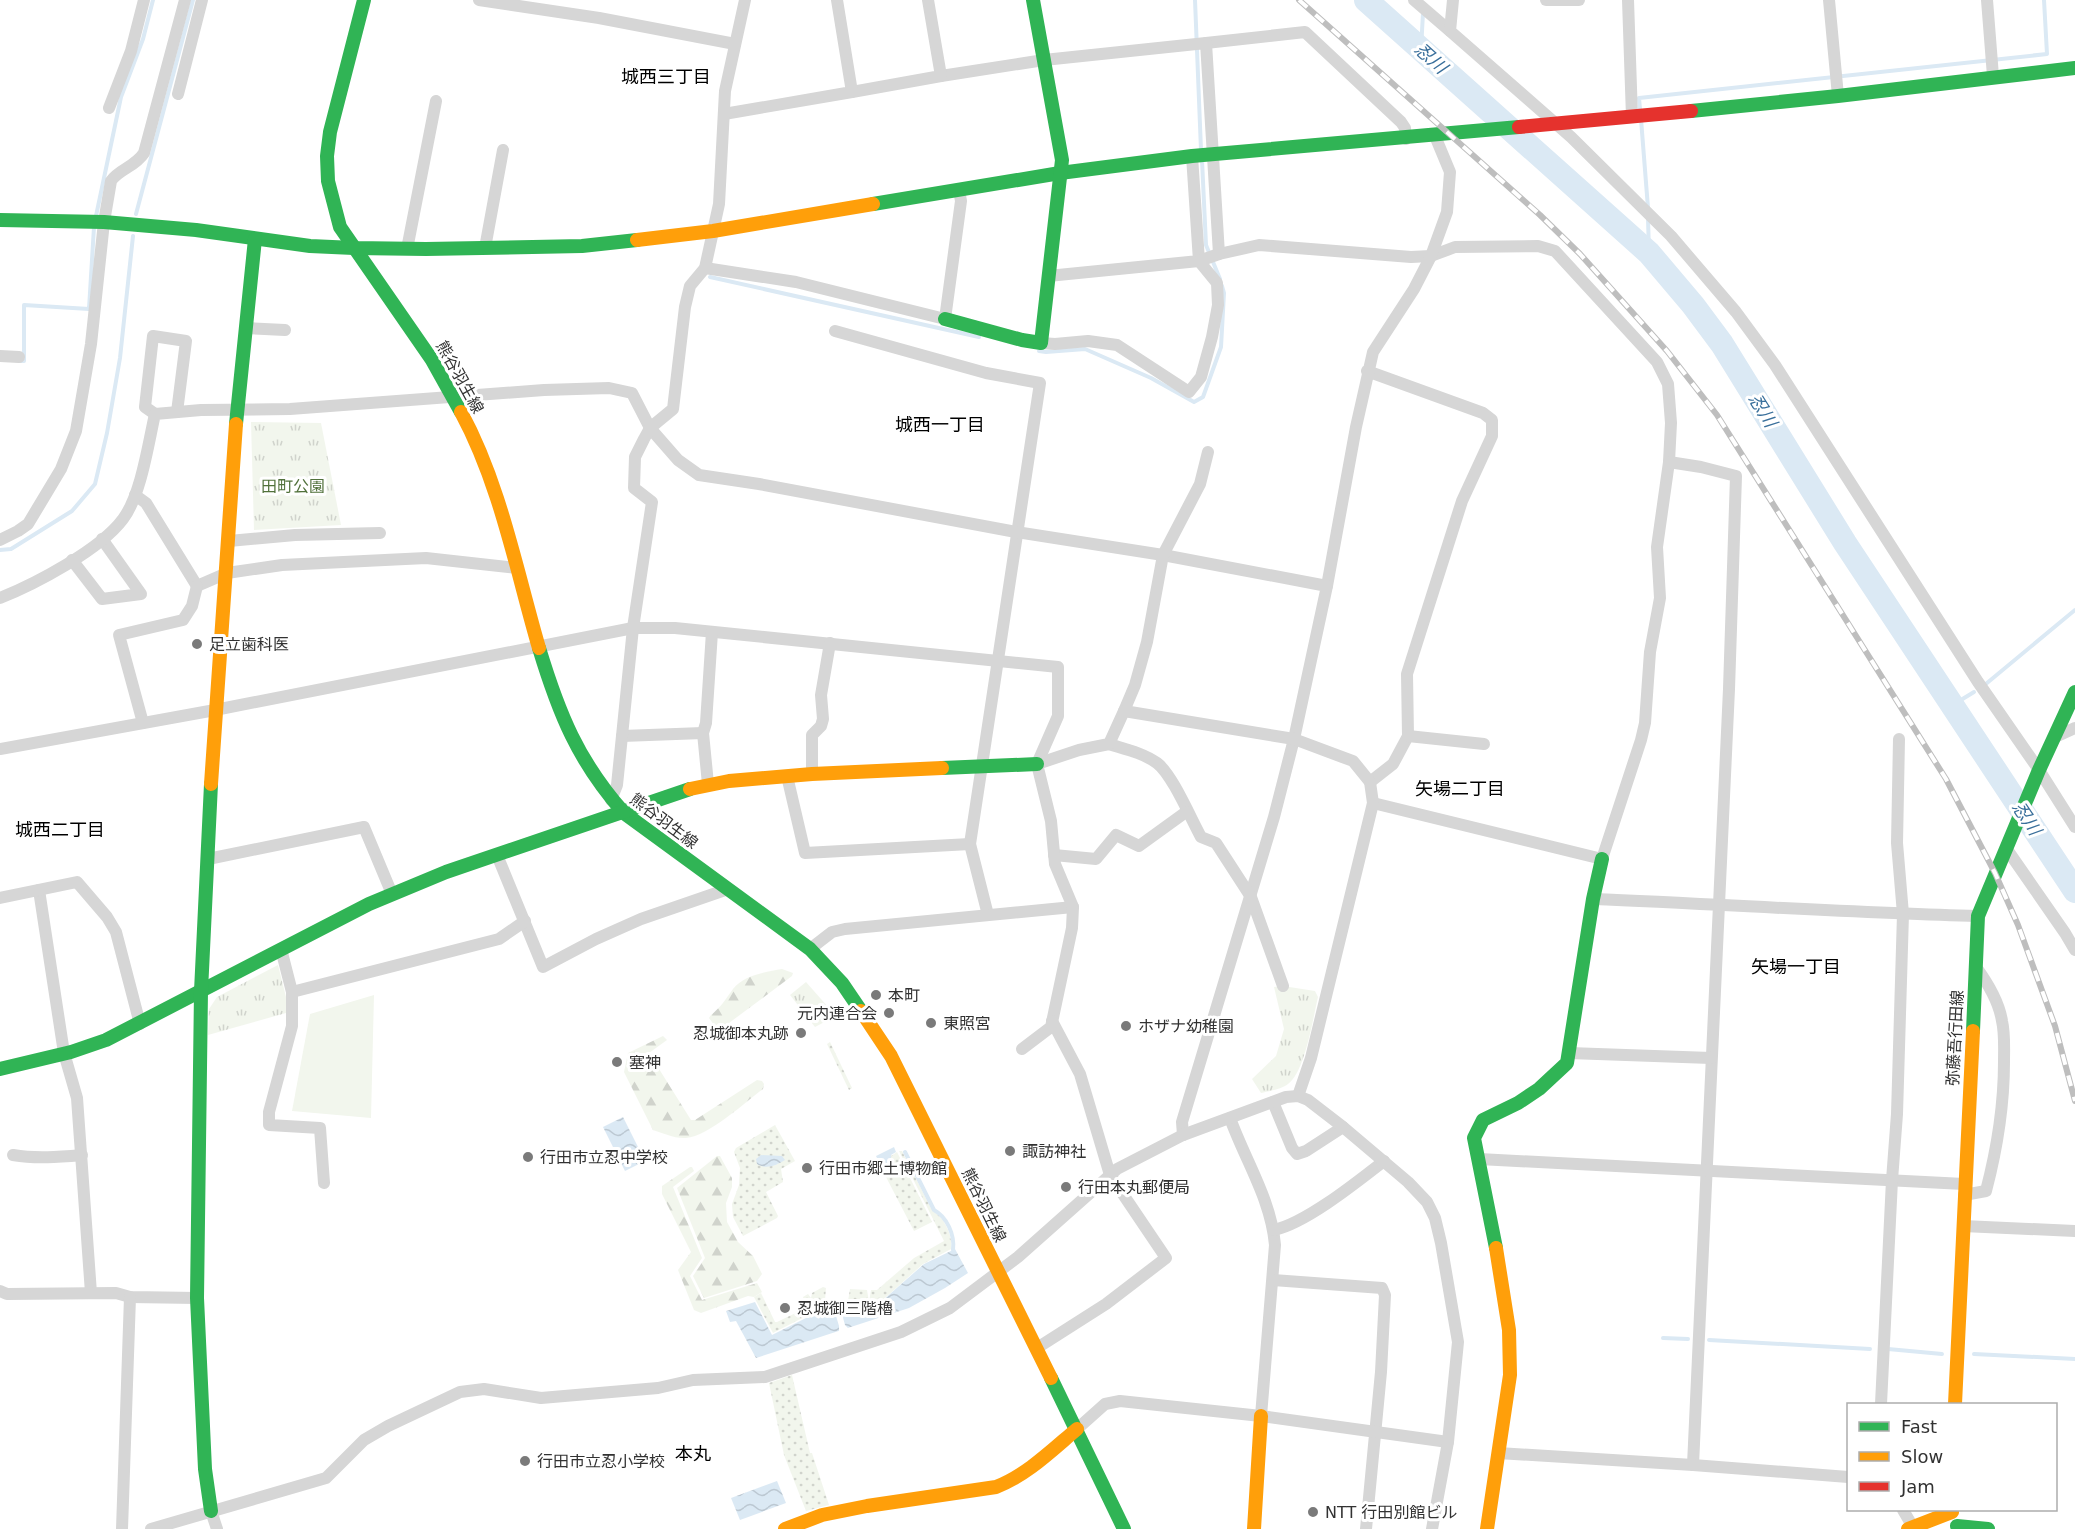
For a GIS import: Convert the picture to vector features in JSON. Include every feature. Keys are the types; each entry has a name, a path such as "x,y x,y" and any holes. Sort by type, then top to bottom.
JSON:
{"street":[{"path":"109,108 131,51 144,0"},
{"path":"0,540 28,524 61,469 76,431 91,344 98,221 113,177 137,163 144,153 185,0"},
{"path":"178,94 202,0"},
{"name":"熊谷羽生線","path":"364,0 330,132 327,156 328,181 334,206 340,227 425,348 455,398 477,446 517,568 539,648 569,733 611,800 624,813 810,949 843,983 891,1056 1037,1348 1124,1529"},
{"path":"479,0 599,18 730,43"},
{"path":"611,800 617,785 633,628 652,502 634,488 635,457 650,428 673,409 685,307 690,286 705,268 719,204 730,43 745,0"},
{"path":"837,0 852,92"},
{"path":"928,0 941,76"},
{"path":"1033,0 1062,160 1041,343"},
{"path":"1414,0 1671,236 1736,312 1775,365 1978,682 2075,827"},
{"path":"1450,31 1453,0"},
{"path":"1546,0 1579,0"},
{"path":"1628,0 1632,117"},
{"path":"1829,0 1838,96"},
{"path":"1987,0 1993,76"},
{"path":"724,114 1044,60 1305,32 1401,122 1405,128 1406,139"},
{"path":"1206,43 1219,254"},
{"path":"0,220 98,221 196,230 310,246 354,249 582,246 713,231 1059,173 1192,156 1552,125 1838,96 2075,68"},
{"path":"407,249 436,101"},
{"path":"1183,1135 1182,1122 1251,897 1294,740 1327,586 1367,371 1373,352 1414,289 1431,256 1447,212 1450,172 1435,136"},
{"path":"484,248 504,150"},
{"path":"705,268 796,282 1022,340 1054,344 1088,341 1117,345 1190,392 1201,377 1218,305 1217,283 1199,261 1192,156"},
{"path":"945,320 961,201 959,190"},
{"path":"217,1529 211,1511 205,1469 197,1298 201,991 215,710 237,410 255,239"},
{"path":"1048,276 1199,261 1219,254 1259,246 1411,257 1431,256 1455,248 1538,246 1555,251 1657,362 1665,375 1668,384 1671,423 1669,462 1657,547 1660,598 1650,652 1645,723 1602,859 1593,899 1567,1063 1556,1077 1510,1108 1483,1120 1474,1138 1502,1279 1509,1330 1510,1375 1487,1529"},
{"path":"246,328 285,330"},
{"path":"835,331 986,373 1040,383 970,844 988,915"},
{"path":"177,412 186,341 153,336 145,407 155,414 290,409 609,388 632,393 650,428 678,459 699,475 1016,532 1163,555 1327,586"},
{"path":"0,356 19,357"},
{"path":"1367,371 1483,413 1492,420 1492,436 1462,501 1407,674 1408,736 1393,764 1370,782"},
{"path":"0,598 72,560 102,539 123,519 135,495 155,414"},
{"path":"1108,744 1135,685 1147,642 1163,555 1200,484 1208,452"},
{"path":"1669,462 1736,476 1729,689 1693,1465"},
{"path":"135,495 146,503 197,586 192,606 183,620 119,635 143,723"},
{"path":"229,541 295,535 380,533"},
{"path":"72,560 102,599 141,594 102,539"},
{"path":"197,586 226,573 282,565 426,558 517,568"},
{"path":"0,749 215,710 633,628 675,628 1058,667 1058,716 1037,764 1051,821 1055,864 1073,907 1072,928 1051,1027 1022,1049"},
{"path":"708,784 704,733 712,632"},
{"path":"812,774 813,735 821,726 823,719 821,694 831,643"},
{"name":"弥藤吾行田線","path":"1955,1403 1978,916 2075,692"},
{"path":"1124,711 1294,740 1353,761 1370,782 1373,803 1311,1058 1298,1096"},
{"path":"2055,737 2075,728"},
{"path":"622,736 704,733"},
{"path":"1408,736 1484,744"},
{"path":"1881,1403 1897,1114 1903,915 1897,843 1899,739"},
{"path":"0,1069 106,1040 392,894 446,872 708,784 812,774 1037,764 1079,750 1108,744 1148,758 1160,765 1175,785 1200,837 1216,843 1251,897 1283,986"},
{"path":"787,776 804,853 970,844"},
{"path":"1373,803 1602,859"},
{"path":"1054,855 1096,859 1116,835 1139,846 1186,812"},
{"path":"208,859 364,827 392,894"},
{"path":"2007,845 2075,950"},
{"path":"497,855 543,967 596,939 641,919 728,889"},
{"path":"0,898 77,882 107,917 116,932 140,1024"},
{"path":"39,890 64,1053 77,1098 91,1293"},
{"path":"1593,899 1718,903 1903,915 1978,916"},
{"path":"810,949 832,932 845,929 1073,907"},
{"path":"292,992 499,939 525,921"},
{"path":"281,949 292,992 292,1026 269,1112 269,1125 321,1128 324,1183"},
{"path":"1479,1160 1706,1169 1892,1180 1986,1191 1997,1149 2004,1084 2004,1034 2002,1018 1987,983 1976,967"},
{"path":"1037,1348 1106,1304 1166,1258 1110,1175 1080,1074 1052,1021"},
{"path":"1569,1053 1711,1058"},
{"path":"151,1529 326,1478 364,1440 459,1392 484,1389 541,1398 658,1388 693,1380 765,1377 901,1332 950,1308 1018,1257 1117,1169 1183,1135 1286,1097 1298,1096 1308,1100 1384,1161 1427,1202 1435,1218 1458,1342 1448,1442 1432,1529"},
{"path":"1273,1102 1292,1148 1297,1154 1306,1151 1343,1127"},
{"path":"1230,1118 1270,1213 1275,1245 1254,1529"},
{"path":"13,1155 27,1158 82,1155"},
{"path":"1274,1230 1287,1227 1305,1216 1340,1194 1384,1161"},
{"path":"1963,1226 2075,1231"},
{"path":"1273,1280 1382,1288 1385,1295 1376,1431 1366,1529"},
{"path":"0,1290 7,1294 116,1293 130,1297 197,1298"},
{"path":"122,1529 130,1297"},
{"path":"785,1529 822,1515 867,1506 996,1487 1032,1467 1105,1404 1112,1401 1261,1416 1448,1442"},
{"path":"1498,1453 1847,1477"},
{"path":"1904,1511 1910,1528 1950,1511"},
{"path":"1952,1511 1956,1528 1988,1529"}],"green space":[{"name":"田町公園","path":"251,422 321,423 341,525 254,530"},
{"path":"278,965 286,997 286,1013 208,1035 209,1009 217,997"},
{"path":"782,969 793,973 792,976 725,1026 717,1029 709,1018 738,984 756,975"},
{"path":"806,982 836,1016 815,1027 790,995"},
{"path":"1283,986 1315,991 1318,997 1308,1044 1294,1078 1282,1087 1261,1093 1252,1079 1276,1056 1284,1029 1274,987"},
{"path":"374,995 371,1118 292,1111 310,1014"},
{"path":"663,1036 667,1040 649,1053 691,1120 695,1120 757,1080 764,1084 763,1089 715,1125 695,1136 678,1138 653,1130 624,1072 628,1053"},
{"path":"830,1042 852,1088 849,1090 827,1044"},
{"path":"775,1125 795,1161 781,1169 783,1182 766,1192 777,1218 743,1236 733,1217 732,1204 739,1185 740,1168 734,1152 736,1148"},
{"path":"899,1151 902,1151 932,1210 947,1227 951,1238 951,1249 923,1264 875,1307 870,1306 869,1303 867,1305 850,1303 848,1301 850,1289 867,1290 869,1302 871,1290 877,1290 914,1258 944,1241"},
{"path":"897,1152 932,1222 914,1231 886,1177 891,1174 891,1156"},
{"path":"720,1156 732,1178 732,1187 726,1203 727,1222 738,1242 753,1256 762,1274 757,1281 704,1298 693,1276 705,1258 677,1188"},
{"path":"690,1167 694,1171 673,1187 702,1258 690,1276 702,1300 757,1283 762,1292 754,1297 748,1296 701,1313 694,1310 678,1270 691,1252 662,1194 662,1186"},
{"path":"823,1287 826,1288 825,1300 814,1303 816,1311 773,1333 754,1297 761,1293 777,1322 806,1308 803,1297 808,1294 811,1298 812,1293"},
{"path":"792,1375 810,1453 812,1453 829,1505 806,1511 784,1455 769,1383"}],"water":[{"path":"623,1117 645,1161 625,1171 603,1127"},
{"path":"894,1147 896,1152 891,1155 891,1174 886,1176 876,1156"},
{"path":"761,1155 782,1156 785,1160 764,1167 757,1164 756,1159"},
{"path":"955,1249 968,1273 909,1308 756,1358 736,1321 730,1322 726,1311 755,1302 772,1335 820,1311 817,1303 821,1301 874,1308 924,1264"},
{"path":"777,1481 786,1503 740,1520 731,1498"}],"pier":[{"path":"841,1301 839,1303 845,1325 850,1330 839,1333 834,1309 828,1302"}],"waterway":[{"path":"96,216 121,97 143,39 153,0"},
{"path":"136,214 193,0"},
{"path":"1195,0 1201,150"},
{"name":"忍川","path":"1366,0 1649,253 1693,305 1722,344 1845,543 2075,891"},
{"path":"1640,109 1639,98 2047,54 2044,0"},
{"path":"1421,50 1423,13"},
{"path":"1641,119 1648,208"},
{"path":"1202,160 1206,245 1220,279"},
{"path":"1648,218 1649,253"},
{"path":"19,361 24,361 24,305 89,309 94,227"},
{"path":"0,550 11,549 72,511 95,484 107,433 120,358 133,236"},
{"path":"710,277 979,337"},
{"path":"1039,351 1085,349 1151,378 1194,402 1203,397 1221,347 1224,293 1222,286"},
{"path":"1987,683 2075,610"},
{"path":"1951,706 1974,692"},
{"path":"905,1152 934,1210 943,1217 949,1227 953,1238 953,1250"},
{"path":"1663,1338 1688,1339"},
{"path":"1709,1340 1870,1349"},
{"path":"1888,1349 1942,1354"},
{"path":"1974,1354 2075,1359"}],"railway":[{"path":"1299,0 1540,215 1580,254 1667,351 1717,415 1946,779 1995,873 2018,925 2055,1026 2075,1101"}],"traffic: fast":[{"path":"364,0 330,132 327,156 328,181 340,227 432,360 461,412"},
{"path":"945,319 1041,343 1062,160 1033,0"},
{"path":"1691,111 2075,68"},
{"path":"873,204 1060,173 1192,156 1519,127"},
{"path":"0,220 104,222 196,230 310,246 354,248 582,246 637,240"},
{"path":"236,424 255,239"},
{"path":"539,648 554,694 572,736 594,775 624,813 810,949 842,983 861,1011"},
{"path":"1973,1031 1978,916 2039,770 2075,692"},
{"path":"942,768 1037,764"},
{"path":"211,784 201,991 197,1298 205,1469 211,1511"},
{"path":"0,1069 71,1052 106,1040 369,904 446,872 690,789"},
{"path":"1496,1248 1474,1138 1483,1120 1518,1103 1539,1089 1567,1063 1593,899 1602,859"},
{"path":"1051,1378 1124,1529"},
{"path":"1957,1526 1988,1529"}],"traffic: slow":[{"path":"637,240 713,231 873,204"},
{"path":"461,412 475,440 497,497 539,648"},
{"path":"211,784 236,424"},
{"path":"690,789 729,781 812,774 942,768"},
{"path":"861,1011 891,1056 1051,1378"},
{"path":"1955,1403 1973,1031"},
{"path":"1487,1529 1510,1375 1509,1330 1496,1248"},
{"path":"1254,1529 1261,1416"},
{"path":"785,1529 822,1515 867,1506 996,1487 1029,1469 1077,1429"},
{"path":"1908,1529 1952,1512"}],"traffic: jam":[{"path":"1519,127 1691,111"}],"place":[{"name":"足立歯科医","path":"197,644"},
{"name":"本町","path":"876,995"},
{"name":"元内連合会","path":"889,1013"},
{"name":"東照宮","path":"931,1023"},
{"name":"ホザナ幼稚園","path":"1126,1026"},
{"name":"忍城御本丸跡","path":"801,1033"},
{"name":"塞神","path":"617,1062"},
{"name":"諏訪神社","path":"1010,1151"},
{"name":"行田市立忍中学校","path":"528,1157"},
{"name":"行田市郷土博物館","path":"807,1168"},
{"name":"行田本丸郵便局","path":"1066,1187"},
{"name":"忍城御三階櫓","path":"785,1308"},
{"name":"行田市立忍小学校","path":"525,1461"},
{"name":"NTT 行田別館ビル","path":"1313,1512"}],"district":[{"name":"城西三丁目","path":"666,76"},
{"name":"城西一丁目","path":"940,424"},
{"name":"矢場二丁目","path":"1460,788"},
{"name":"城西二丁目","path":"60,829"},
{"name":"矢場一丁目","path":"1796,966"},
{"name":"本丸","path":"693,1453"}]}
